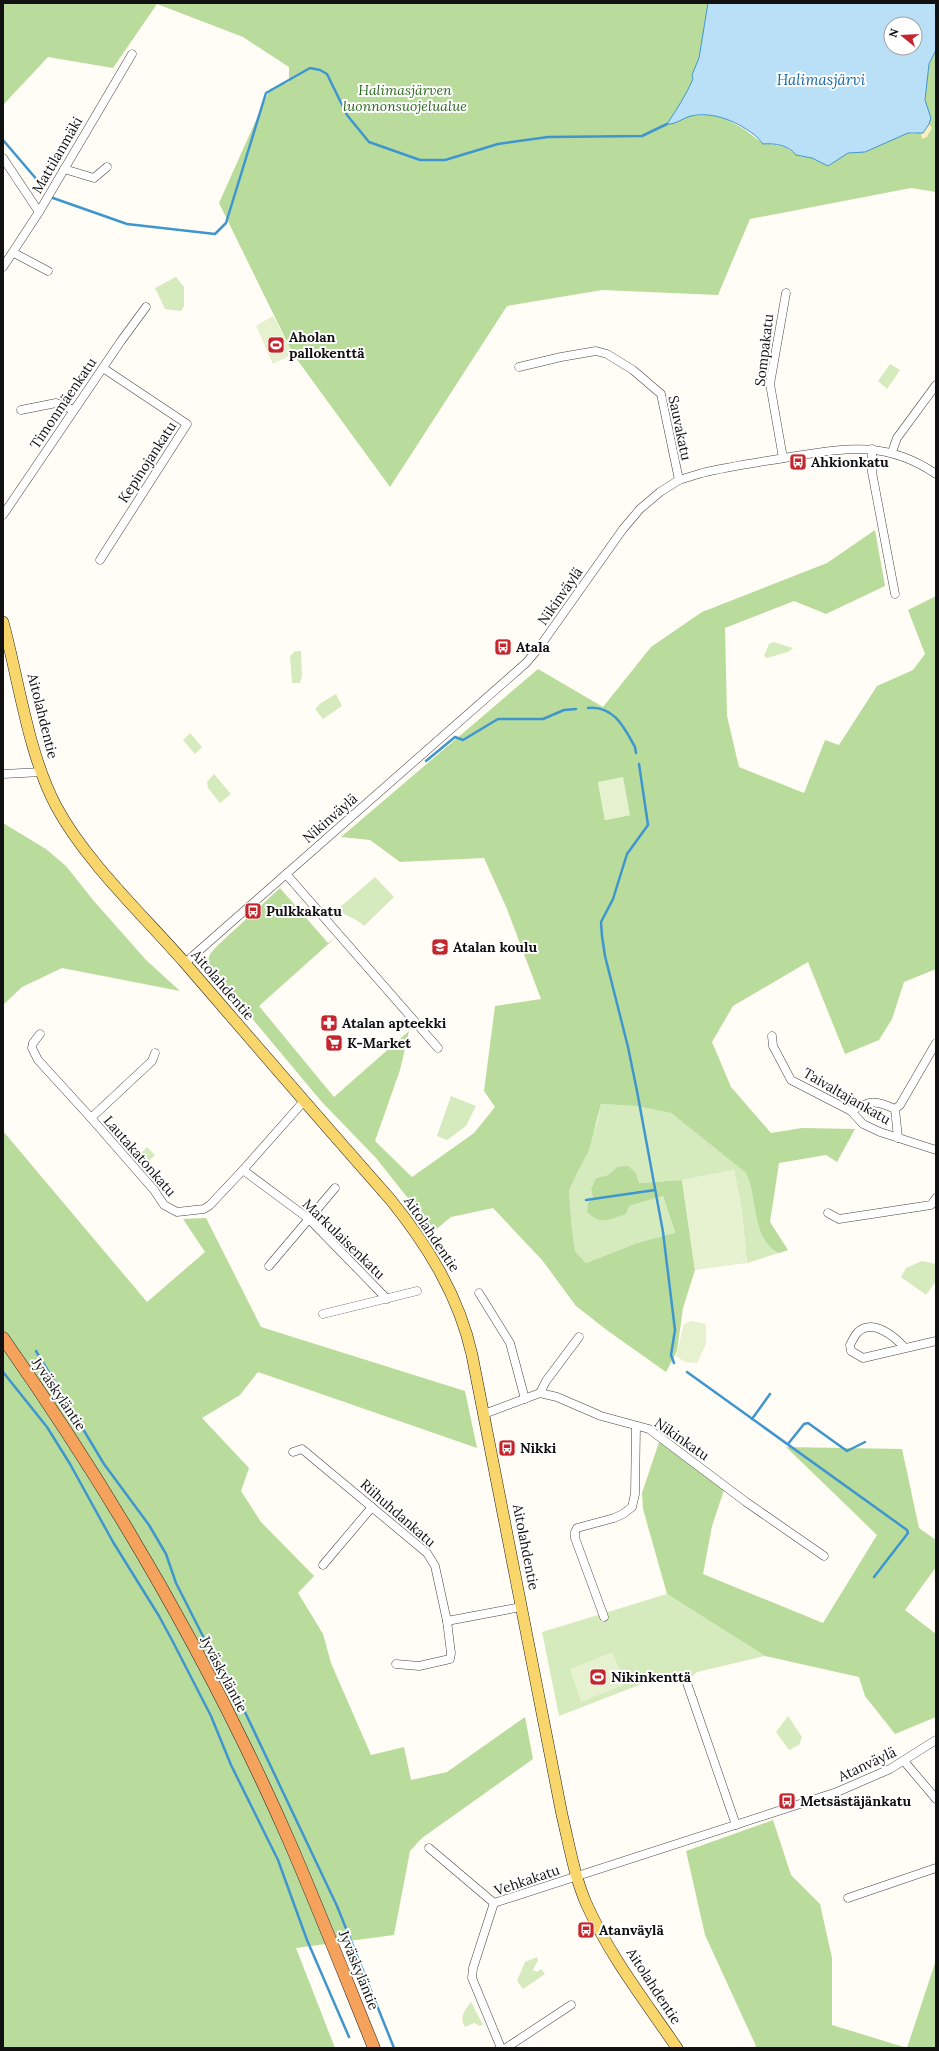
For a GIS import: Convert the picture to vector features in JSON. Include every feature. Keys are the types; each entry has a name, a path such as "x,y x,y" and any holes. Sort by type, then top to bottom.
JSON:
{"highway":[{"name":"Jyväskyläntie","path":"3,1338 59,1418 123,1521 220,1698 289,1842 374,2048"}],"main road":[{"name":"Aitolahdentie","path":"3,622 42,772 56,806 86,850 390,1199 436,1262 450,1290 465,1328 484,1414 562,1815 577,1877 586,1902 608,1943 677,2048"}],"street":[{"name":"Mattilanmäki","path":"3,267 14,253 40,212 132,54"},
{"path":"3,158 40,212"},
{"path":"64,169 94,178 107,167"},
{"path":"14,253 48,271"},
{"name":"Sompakatu","path":"783,458 770,384 786,293"},
{"name":"Timonmäenkatu","path":"3,515 146,307"},
{"name":"Sauvakatu","path":"518,367 596,351 607,354 633,370 661,394 679,480"},
{"name":"Kepinojankatu","path":"100,560 187,424 103,368"},
{"path":"892,452 897,438 936,385"},
{"path":"22,410 56,403 74,410"},
{"name":"Nikinväylä","path":"185,963 526,663 538,649 634,515 653,497 679,480 715,470 842,449 872,449 892,452 911,459 936,474"},
{"path":"872,449 872,472 894,594"},
{"path":"3,774 42,772"},
{"path":"286,874 438,1048"},
{"name":"Lautakatonkatu","path":"40,1034 33,1043 33,1054 91,1118 170,1210 177,1212 204,1209 244,1170 304,1101"},
{"name":"Taivaltajankatu","path":"772,1036 773,1046 792,1080 851,1111 863,1124 880,1132 936,1150"},
{"path":"895,1109 900,1105 934,1049 936,1043"},
{"path":"91,1118 152,1061 155,1053"},
{"path":"851,1111 868,1102 880,1102 895,1109"},
{"path":"895,1109 898,1138"},
{"name":"Markulaisenkatu","path":"244,1170 309,1219 387,1299"},
{"path":"269,1266 335,1188"},
{"path":"828,1213 839,1219 857,1217 932,1205 936,1198"},
{"path":"323,1314 417,1292"},
{"path":"479,1293 510,1343 525,1399"},
{"path":"905,1348 878,1328 868,1327 858,1332 850,1345 851,1351 862,1358 936,1341"},
{"path":"484,1414 540,1393 546,1381 579,1337"},
{"name":"Nikinkatu","path":"540,1393 557,1397 601,1416 649,1429 746,1502 824,1556"},
{"path":"604,1617 574,1538 575,1532 581,1527 619,1516 632,1507 636,1494 636,1426"},
{"name":"Riihuhdankatu","path":"293,1452 302,1449 427,1553 435,1566 447,1621 451,1653 450,1659 418,1666 396,1664"},
{"path":"323,1565 372,1507"},
{"path":"447,1621 522,1606"},
{"path":"687,1683 736,1825"},
{"name":"Atanväylä","path":"577,1877 837,1792 871,1778 904,1761 936,1740"},
{"path":"904,1761 936,1799"},
{"path":"429,1848 494,1903"},
{"path":"848,1898 936,1868"},
{"name":"Vehkakatu","path":"501,2048 472,1978 473,1968 494,1903 577,1877"},
{"path":"506,2048 571,2005"}],"green space":[{"name":"Halimasjärven luonnonsuojelualue","path":"3,3 708,3 699,58 692,75 693,79 683,102 668,123 671,124 690,116 721,116 744,129 761,142 785,147 799,156 812,158 828,166 848,153 855,153 908,133 916,134 926,106 925,100 929,65 936,50 936,192 911,188 750,219 718,295 602,290 507,306 390,487 293,354 219,203 270,89 289,82 289,67 243,37 157,4 113,68 48,57 3,105"},
{"path":"176,277 184,287 184,306 181,311 165,309 155,288"},
{"name":"Aholan pallokenttä","path":"273,316 293,354 273,364 256,326"},
{"path":"890,364 900,370 887,389 878,381"},
{"path":"875,530 885,586 826,614 794,601 725,628 727,716 739,767 804,793 825,740 839,745 877,686 913,670 925,654 908,610 936,596 936,969 904,982 892,1019 879,1040 845,1054 808,962 733,1006 712,1042 731,1087 771,1133 802,1128 855,1129 837,1162 826,1155 779,1163 770,1222 788,1250 779,1253 770,1247 764,1239 756,1218 750,1183 746,1173 671,1113 636,1106 601,1104 589,1150 569,1191 575,1251 586,1263 637,1243 675,1233 663,1196 629,1206 626,1214 610,1219 601,1220 592,1216 587,1212 588,1203 593,1198 591,1189 596,1178 608,1175 617,1167 628,1166 636,1173 639,1183 682,1180 695,1270 683,1308 677,1351 666,1372 608,1331 576,1306 542,1260 493,1208 451,1217 434,1231 376,1158 321,1101 207,963 210,954 217,946 280,888 328,943 335,938 259,1006 334,1097 409,1031 400,1070 375,1141 412,1177 474,1133 495,1107 484,1091 495,1006 541,999 507,909 484,858 400,862 370,840 341,837 538,669 603,707 651,647 702,612 827,563","holes":["598,782 630,815 605,820"]},
{"path":"773,642 793,648 788,652 767,658 764,656 769,644"},
{"path":"295,651 301,651 302,676 300,683 292,683 290,656"},
{"path":"336,694 342,706 323,719 315,709 321,703"},
{"path":"190,733 202,747 195,754 183,740"},
{"path":"214,774 231,794 220,803 208,788 207,782"},
{"path":"623,777 630,815 605,820 598,782"},
{"path":"3,823 46,849 66,866 93,900 146,960 180,991 62,968 22,987 3,1005"},
{"path":"375,877 394,897 364,926 338,909"},
{"path":"451,1096 476,1106 466,1126 447,1140 437,1136"},
{"path":"601,1104 636,1106 671,1113 746,1173 750,1183 759,1229 770,1247 779,1253 747,1263 742,1212 734,1170 682,1180 639,1183 636,1173 628,1167 617,1167 608,1175 596,1178 591,1189 593,1198 588,1203 629,1206 663,1196 675,1234 637,1243 586,1263 575,1251 569,1191 597,1123"},
{"path":"3,1131 147,1302 205,1252 183,1219 206,1218 261,1327 465,1391 477,1448 258,1372 240,1395 202,1418 249,1468 241,1491 261,1522 314,1576 298,1593 323,1634 331,1663 371,1755 404,1747 411,1780 447,1772 525,1717 533,1759 422,1838 410,1851 394,1935 296,1948 335,2048 3,2048"},
{"path":"147,1147 155,1155 145,1165 137,1157"},
{"path":"734,1170 742,1212 747,1263 695,1270 682,1180"},
{"path":"922,1261 936,1264 936,1281 926,1295 901,1277 906,1268"},
{"path":"692,1321 706,1324 706,1344 697,1363 685,1362 676,1356 684,1324"},
{"path":"659,1442 724,1490 712,1526 703,1574 823,1623 877,1535 786,1447 902,1449 919,1528 936,1540 936,1567 905,1610 936,1634 936,1717 895,1734 865,1696 859,1677 765,1656 667,1594 643,1509 642,1493"},
{"path":"667,1594 765,1656 697,1672 686,1682 670,1673 559,1716 542,1632"},
{"name":"Nikinkenttä","path":"612,1652 626,1684 581,1702 570,1669"},
{"path":"788,1716 802,1737 799,1745 789,1750 776,1732"},
{"path":"773,1820 791,1875 820,1904 832,1958 832,2025 907,2048 754,2048 756,2046 705,1935 686,1851"},
{"path":"537,1957 538,1960 533,1970 537,1972 541,1969 545,1974 523,1989 517,1981 525,1962"},
{"path":"936,1960 936,2048 907,2048"},
{"path":"471,2002 483,2025 480,2026 474,2023 465,2027 463,2017"}],"sand":[{"path":"929,124 932,128 927,137 922,139 921,133 923,133"}],"water":[{"name":"Halimasjärvi","path":"708,3 936,3 936,50 929,64 925,100 931,118 929,124 923,133 908,133 865,152 848,153 828,166 812,158 796,155 781,145 763,144 757,137 734,122 717,116 691,116 667,124 690,85 693,79 692,75 699,58"}],"waterway":[{"path":"53,198 127,224 215,234 226,223 266,93 310,68 320,70 327,74 347,115 369,142 420,160 445,160 498,144 548,137 642,136 667,124"},
{"path":"3,140 44,188"},
{"path":"588,708 597,708 612,714 623,726 635,747 636,753"},
{"path":"426,761 455,737 463,740 498,719 543,719 564,710 576,709"},
{"path":"639,764 648,825 627,854 613,899 601,922 605,956 628,1047 663,1232 675,1330 671,1355 674,1363"},
{"path":"586,1200 655,1190"},
{"path":"36,1351 104,1464 149,1525 166,1554 176,1583 212,1654 226,1672 337,1906 394,2048"},
{"path":"3,1372 47,1427 70,1464 113,1542 159,1616 173,1642 211,1716 231,1765 278,1860 307,1940 349,2037"},
{"path":"687,1372 907,1530 908,1533 874,1577"},
{"path":"752,1419 770,1394"},
{"path":"788,1444 804,1424 808,1423 847,1451 865,1442"}],"place":[{"name":"Aholan pallokenttä","path":"276,345"},
{"name":"Ahkionkatu","path":"798,462"},
{"name":"Atala","path":"503,647"},
{"name":"Pulkkakatu","path":"253,911"},
{"name":"Atalan koulu","path":"440,947"},
{"name":"Atalan apteekki","path":"329,1023"},
{"name":"K-Market","path":"334,1043"},
{"name":"Nikki","path":"507,1448"},
{"name":"Nikinkenttä","path":"598,1677"},
{"name":"Metsästäjänkatu","path":"787,1801"},
{"name":"Atanväylä","path":"586,1930"}]}
